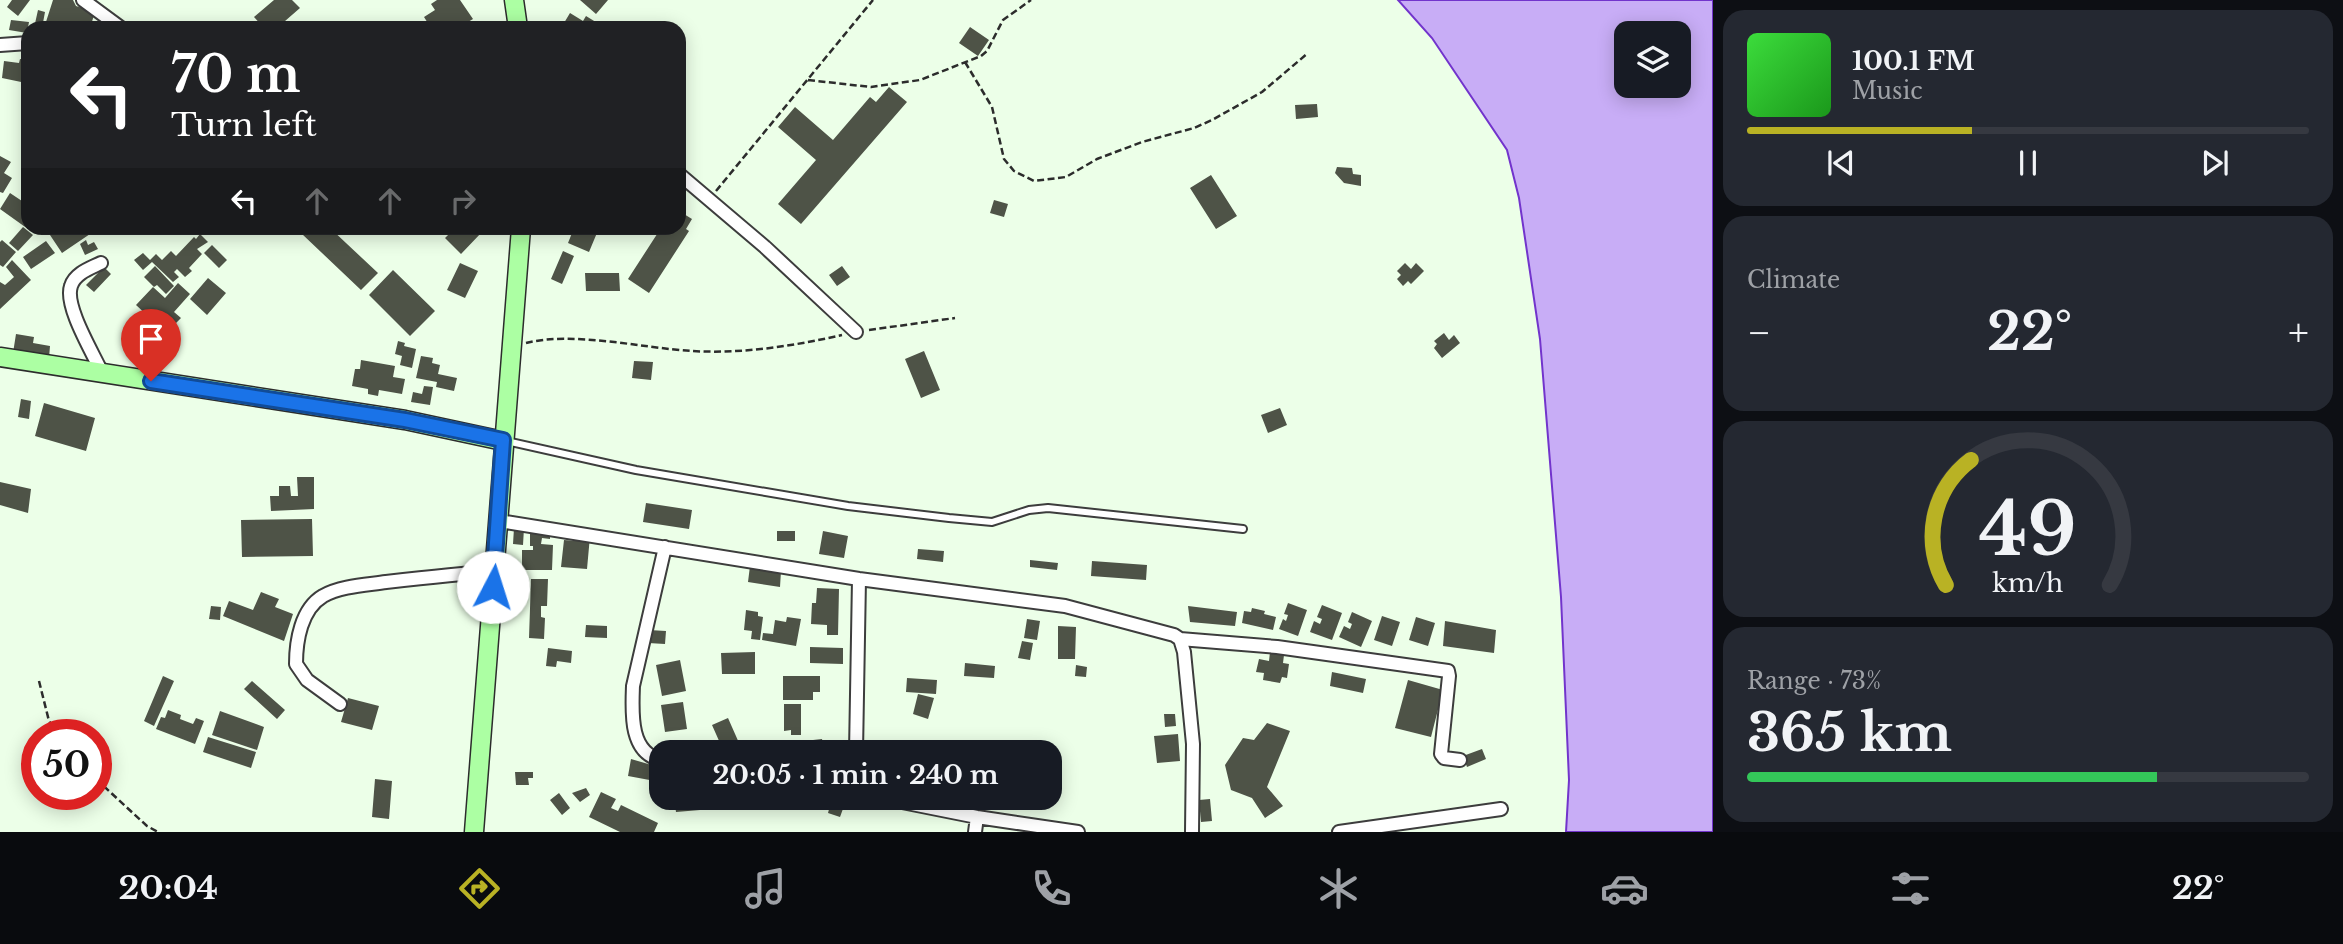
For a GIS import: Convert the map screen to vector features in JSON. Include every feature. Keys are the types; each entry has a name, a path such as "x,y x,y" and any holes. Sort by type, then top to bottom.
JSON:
{"main road":[{"path":"514,0 517,21"},
{"path":"474,832 520,235"},
{"path":"0,357 405,420 503,440"}],"street":[{"path":"83,0 112,21"},
{"path":"0,45 21,44"},
{"path":"686,180 856,332"},
{"path":"101,263 74,280 70,286 69,298 102,373"},
{"path":"499,521 859,579 1065,606 1174,635 1180,639 1277,647 1448,671 1441,754 1444,758 1460,760"},
{"path":"649,755 641,748 633,726 633,686 665,547"},
{"path":"340,704 307,680 296,664 298,639 304,620 312,606 322,597 359,586 494,570"},
{"path":"856,740 859,579"},
{"path":"1180,639 1184,652 1193,744 1192,832"},
{"path":"1339,832 1501,809"},
{"path":"942,810 1078,832"},
{"path":"975,832 977,817"}],"lane":[{"path":"503,440 636,470 848,506 992,522 1030,510 1048,508 1243,530"}],"path":[{"path":"710,199 873,0"},
{"path":"808,80 872,87 920,80 981,56 1003,20 1031,0"},
{"path":"965,62 992,107 1004,159 1014,171 1034,181 1066,177 1119,150 1212,120 1262,92 1308,53"},
{"path":"511,351 520,344 554,338 695,351 780,348 856,332 954,318"},
{"path":"38,681 48,719"},
{"path":"112,794 147,826 158,832"}],"shaded area":[{"path":"1398,0 1713,0 1713,832 1566,832 1569,780 1561,597 1540,339 1519,198 1507,150 1432,38"}],"building":[{"path":"12,0 30,0 18,16 7,7"},
{"path":"53,0 73,0 76,6 95,12 92,21 46,21"},
{"path":"274,0 292,0 300,8 285,21 258,21 254,17"},
{"path":"437,0 460,0 473,19 427,21 424,17 435,10 431,4"},
{"path":"580,0 608,0 596,14"},
{"path":"38,10 45,12 43,21 36,21"},
{"path":"570,13 583,21 565,21"},
{"path":"11,20 21,21 21,32 9,30"},
{"path":"970,27 989,40 978,56 959,43"},
{"path":"21,59 21,82 2,78 4,61 19,63"},
{"path":"889,87 907,102 801,224 778,204 816,160 778,127 795,107 833,140 870,97 876,102"},
{"path":"1317,104 1318,117 1296,119 1295,105"},
{"path":"0,156 11,162 4,173 12,178 3,193 0,192"},
{"path":"1337,167 1352,168 1353,174 1361,175 1361,186 1344,183 1335,173"},
{"path":"1211,175 1237,216 1216,229 1190,188"},
{"path":"10,193 21,200 21,224 0,209"},
{"path":"994,200 1008,204 1004,217 990,213"},
{"path":"686,215 692,219 686,229"},
{"path":"21,229 21,235 33,235 18,251 9,243"},
{"path":"686,229 689,231 649,293 628,279 656,235 686,235"},
{"path":"50,235 89,235 62,253"},
{"path":"201,235 208,242 197,249 202,254 189,268 192,271 185,277 177,269 174,272 179,277 173,282 152,262 143,270 134,260 143,253 150,260 156,254 162,260 171,251 176,256 194,237 196,239"},
{"path":"303,235 337,235 378,273 361,290"},
{"path":"448,235 479,235 461,254 445,238"},
{"path":"571,235 596,235 589,252 568,243"},
{"path":"2,240 16,252 3,267 0,265"},
{"path":"86,240 88,245 94,242 98,249 85,255 80,244"},
{"path":"46,241 55,253 31,269 23,257"},
{"path":"212,245 227,260 219,268 204,253"},
{"path":"563,251 574,256 562,284 551,279"},
{"path":"12,260 31,280 0,309 0,282 5,285 14,277 6,267"},
{"path":"460,263 478,271 465,298 447,290"},
{"path":"1405,263 1411,269 1416,263 1424,271 1411,284 1408,281 1403,286 1397,279 1401,275 1397,271"},
{"path":"155,266 174,286 166,294 144,277"},
{"path":"842,266 850,277 837,286 829,275"},
{"path":"104,267 111,274 94,292 86,285"},
{"path":"393,270 435,311 410,336 369,295"},
{"path":"585,273 619,273 620,291 586,291"},
{"path":"208,278 226,293 207,315 190,299"},
{"path":"178,283 190,294 174,312 181,318 171,328 154,313 150,318 136,305 153,287 165,298"},
{"path":"1444,333 1449,340 1454,335 1460,343 1442,358 1434,348 1437,344 1434,341"},
{"path":"16,334 34,337 33,343 50,346 49,358 13,353"},
{"path":"398,341 405,343 404,346 416,349 412,368 400,365 402,356 395,354"},
{"path":"924,351 940,390 921,398 905,359"},
{"path":"421,356 433,358 432,363 440,365 438,374 457,378 454,391 436,387 437,382 416,378"},
{"path":"361,360 395,366 393,377 405,379 402,394 379,390 378,396 368,394 368,389 352,386 355,369 360,369"},
{"path":"634,361 653,362 651,380 632,378"},
{"path":"424,386 433,387 430,405 411,402 413,392 422,394"},
{"path":"21,399 31,401 29,419 18,417"},
{"path":"44,403 95,418 86,451 35,436"},
{"path":"1280,408 1287,425 1268,433 1261,415"},
{"path":"297,477 314,477 314,509 271,511 270,496 279,496 279,486 290,486 291,496 298,496"},
{"path":"0,482 31,489 28,513 0,505"},
{"path":"646,503 692,510 689,529 643,522"},
{"path":"312,519 313,556 242,557 241,520"},
{"path":"514,528 524,528 523,545 513,544"},
{"path":"530,530 550,530 550,539 542,538 541,544 553,545 552,570 522,570 522,550 533,550 533,546 530,546"},
{"path":"777,531 795,531 795,541 777,541"},
{"path":"823,531 848,536 844,558 819,554"},
{"path":"578,535 590,536 587,569 561,567 564,540 577,541"},
{"path":"918,549 944,551 943,562 917,559"},
{"path":"1030,560 1058,563 1057,570 1030,567"},
{"path":"1092,561 1147,565 1146,580 1091,576"},
{"path":"750,566 781,571 780,587 748,582"},
{"path":"531,579 548,579 547,606 541,606 541,617 545,618 544,639 529,638"},
{"path":"817,588 839,589 838,635 827,635 827,625 811,624 812,603 816,603"},
{"path":"261,592 279,599 275,607 293,614 284,641 223,616 229,601 253,610"},
{"path":"1288,603 1307,610 1298,636 1279,629 1283,619 1286,621 1288,615 1284,614"},
{"path":"1322,605 1342,613 1332,640 1310,632 1314,621 1320,624 1322,619 1317,617"},
{"path":"211,606 221,607 220,620 209,619"},
{"path":"1188,606 1237,612 1235,626 1190,622"},
{"path":"1252,608 1276,617 1273,630 1242,623 1244,611 1251,612"},
{"path":"746,610 758,612 758,616 763,617 760,640 751,639 752,631 744,630"},
{"path":"1352,612 1372,621 1361,647 1339,637 1344,626 1350,629 1352,624 1348,622"},
{"path":"1382,616 1400,622 1392,646 1374,640"},
{"path":"787,617 801,619 796,646 762,640 763,633 773,634 775,620 786,622"},
{"path":"1416,617 1435,623 1428,646 1409,640"},
{"path":"1027,619 1040,621 1037,640 1024,638"},
{"path":"1445,621 1496,630 1494,653 1443,646"},
{"path":"586,625 607,626 607,638 585,637"},
{"path":"1058,626 1076,627 1075,659 1058,659"},
{"path":"649,630 666,631 665,644 648,643"},
{"path":"1022,641 1033,643 1030,660 1018,658"},
{"path":"810,647 843,648 843,664 810,663"},
{"path":"548,648 572,651 571,663 557,661 556,667 546,666"},
{"path":"755,652 755,674 722,674 721,653"},
{"path":"1270,652 1284,655 1283,663 1289,664 1287,678 1282,677 1280,683 1263,680 1264,673 1256,672 1259,659 1269,661"},
{"path":"680,660 686,691 662,696 656,665"},
{"path":"965,663 995,666 994,678 964,676"},
{"path":"1076,665 1087,667 1086,677 1075,676"},
{"path":"1332,672 1366,679 1363,693 1330,686"},
{"path":"163,676 174,681 154,726 144,721"},
{"path":"783,676 820,676 820,692 813,692 813,700 783,700"},
{"path":"907,678 937,680 936,694 906,692"},
{"path":"1408,680 1443,690 1431,737 1395,728"},
{"path":"252,681 285,710 277,719 244,689"},
{"path":"918,694 934,698 928,719 913,714"},
{"path":"348,698 379,706 372,730 341,722"},
{"path":"683,702 687,729 665,732 661,705"},
{"path":"784,704 801,704 801,735 791,735 791,730 784,731"},
{"path":"168,710 193,724 196,718 204,721 195,744 156,729 161,717 165,718"},
{"path":"220,711 264,727 257,750 212,735"},
{"path":"1164,714 1175,714 1176,726 1165,727"},
{"path":"728,718 738,740 719,740 712,725"},
{"path":"1267,723 1290,731 1267,787 1283,806 1265,818 1252,798 1231,790 1225,765 1243,738 1254,740"},
{"path":"1178,734 1180,761 1157,763 1154,736"},
{"path":"208,737 256,752 251,768 203,752"},
{"path":"1482,749 1486,759 1467,767 1463,756"},
{"path":"631,759 649,764 649,780 628,776"},
{"path":"515,772 533,772 533,778 528,778 529,785 516,785"},
{"path":"375,779 392,781 389,819 372,817"},
{"path":"586,788 590,795 580,802 572,793"},
{"path":"601,792 616,799 611,808 618,811 621,805 658,823 654,832 620,832 589,817"},
{"path":"559,793 570,808 562,815 550,800"},
{"path":"1210,799 1212,821 1201,822 1199,800"},
{"path":"829,810 843,810 840,817 828,813"}],"route":[{"path":"151,381 405,420 503,440 493,587"}]}
